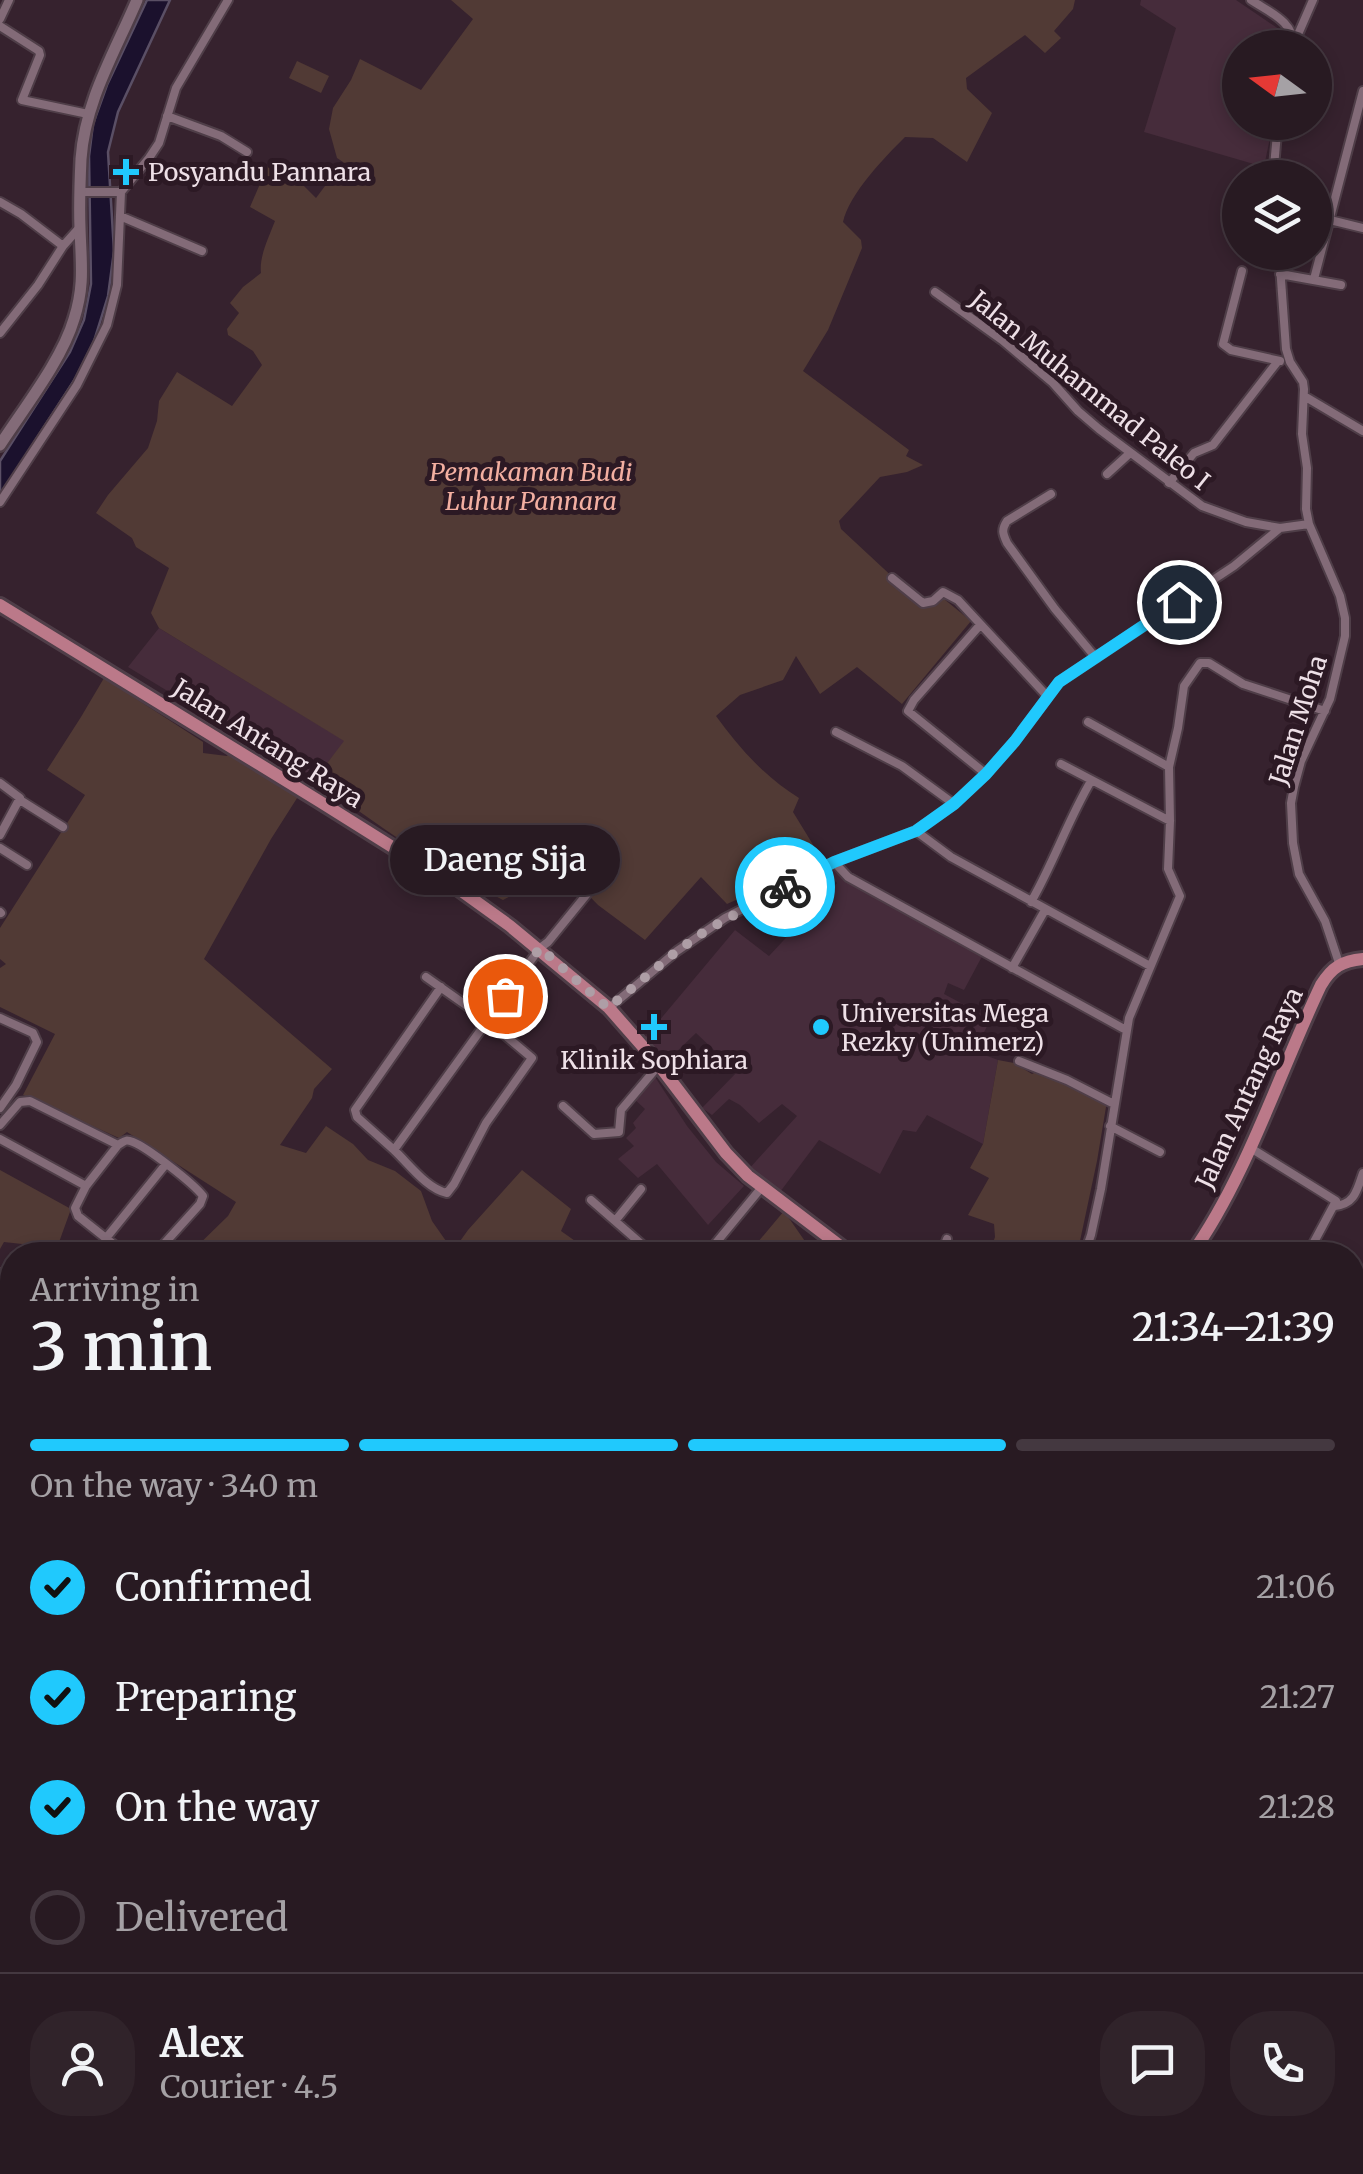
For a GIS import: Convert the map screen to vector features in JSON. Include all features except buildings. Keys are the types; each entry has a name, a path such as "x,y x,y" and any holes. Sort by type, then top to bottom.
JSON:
{"main road":[{"name":"Jalan Antang Raya","path":"0,606 453,885 540,948 608,1008 748,1176 835,1242"},
{"path":"1339,964 1363,959"},
{"name":"Jalan Antang Raya","path":"1198,1242 1249,1147 1321,985 1339,964"}],"street":[{"path":"9,0 0,22 40,55 22,100 88,114"},
{"path":"0,445 73,324 82,284 81,158 88,114 137,0"},
{"path":"84,192 117,192 149,158 159,142 176,88 228,0"},
{"path":"1250,0 1264,6 1290,30"},
{"path":"1264,6 1272,0"},
{"path":"1301,30 1314,0"},
{"path":"1332,212 1363,91"},
{"path":"167,116 222,136 247,152"},
{"path":"0,502 77,386 107,326 117,285 117,192"},
{"path":"0,202 63,246"},
{"path":"120,216 202,251"},
{"path":"1332,220 1363,228"},
{"path":"0,333 80,227"},
{"name":"Jalan Moha","path":"1280,270 1286,348 1303,382 1308,524 1340,596 1345,618 1325,711 1301,761 1294,787 1292,832 1299,874 1324,921 1339,964"},
{"path":"1314,279 1316,270"},
{"path":"1242,271 1224,344 1232,350 1290,362"},
{"path":"1280,274 1341,285"},
{"name":"Jalan Muhammad Paleo I","path":"935,292 1053,382 1078,411 1169,483 1212,511 1280,528"},
{"path":"1169,483 1194,453 1213,446 1278,360"},
{"path":"1304,396 1363,431"},
{"path":"1107,474 1130,453"},
{"path":"1051,494 1008,521 1003,533 1054,608 1096,658"},
{"path":"608,1008 707,930 834,862 916,831 954,804 986,774 1059,682 1234,566 1280,528 1308,524"},
{"path":"892,578 923,603 946,593 958,600 1047,696"},
{"path":"980,625 908,711 986,774"},
{"path":"1088,1242 1098,1203 1126,1030 1180,896 1168,869 1168,767 1184,686 1200,663 1209,663 1243,684 1325,711"},
{"path":"1088,722 1168,767"},
{"path":"836,732 902,766 954,804"},
{"path":"1061,764 1170,821"},
{"path":"1031,902 1091,781"},
{"path":"0,783 63,827"},
{"path":"0,835 20,800"},
{"path":"916,831 950,857 1150,966"},
{"path":"0,848 26,865"},
{"path":"834,862 848,877 1126,1030"},
{"path":"394,1150 540,948 587,894"},
{"path":"1012,968 1045,910"},
{"path":"426,977 441,987 487,1020 532,1059 486,1123 447,1194 440,1193 357,1117 355,1110 441,987"},
{"path":"0,1018 33,1033 36,1042 16,1085 0,1108"},
{"path":"1019,1061 1114,1104"},
{"path":"563,1106 594,1134 618,1132 622,1110 659,1065"},
{"path":"0,1125 20,1102 30,1101 118,1145"},
{"path":"1110,1126 1160,1152"},
{"path":"0,1139 86,1186"},
{"path":"112,1242 76,1212 76,1202 118,1145 126,1141 166,1164 202,1192 203,1198 165,1242"},
{"path":"1249,1147 1335,1199 1335,1206 1314,1242"},
{"path":"107,1237 166,1164"},
{"path":"1335,1206 1357,1199 1363,1173"},
{"path":"717,1242 762,1187"},
{"path":"616,1220 641,1189"},
{"path":"591,1200 640,1242"}],"shaded area":[{"path":"147,0 170,0 118,112 108,152 114,251 108,296 94,341 75,379 0,495 0,461 70,352 84,320 91,284 89,156 93,124"},
{"path":"1141,0 1236,0 1280,30 1222,30 1222,140 1270,140 1265,160 1240,160 1144,132 1176,28 1140,5"},
{"path":"159,628 345,741 314,780 128,667"},
{"name":"Universitas Mega Rezky (Unimerz)","path":"835,864 986,949 964,990 948,983 944,994 991,1019 974,1051 998,1060 983,1144 927,1115 916,1132 903,1130 880,1174 819,1140 777,1196 747,1171 797,1116 782,1104 759,1123 729,1099 712,1115 702,1108 737,1072 696,1033 665,1063 643,1040 735,930 769,956 837,883 825,871"},
{"path":"655,1077 716,1162 744,1186 708,1225 657,1164 638,1178 618,1159 634,1146 626,1138 645,1109 633,1098"}],"green space":[{"name":"Pemakaman Budi Luhur Pannara","path":"451,0 1075,0 1073,9 1054,31 1061,38 1045,53 1025,35 966,78 967,89 992,113 967,162 933,138 905,137 860,188 843,222 861,240 862,248 828,330 803,371 909,450 906,456 923,465 880,477 839,521 841,529 926,608 944,599 971,621 902,704 857,667 820,694 796,656 783,680 740,695 716,716 754,761 799,798 793,812 823,861 727,904 701,877 645,940 598,905 556,862 524,889 503,900 406,844 315,779 344,741 159,628 151,613 169,568 136,547 132,538 96,513 148,448 159,401 177,372 232,406 262,365 253,351 228,335 227,329 239,313 230,303 261,273 263,253 275,221 250,207 269,163 284,174 284,180 301,183 316,198 343,162 337,158 329,129 333,108 360,59 421,90 473,19"},
{"path":"297,61 329,76 321,93 289,78"},
{"path":"104,678 203,742 203,753 229,753 299,795 204,959 332,1069 314,1089 280,1145 306,1153 326,1126 368,1160 395,1171 421,1191 432,1221 447,1242 201,1242 228,1216 236,1202 127,1132 119,1138 23,1095 55,1034 0,1007 0,968 6,964 0,959 0,928 85,795 47,770"},
{"path":"998,1060 1014,1063 1032,1074 1042,1069 1107,1101 1080,1242 993,1242 994,1224 968,1215 989,1178 970,1168 983,1144"},
{"path":"0,1170 71,1209 59,1242 0,1242"},
{"path":"522,1170 571,1209 561,1231 577,1242 459,1242"},
{"path":"784,1211 806,1242 758,1242"}],"way so far":[{"path":"505,996 540,948 608,1008 707,930 785,887"}],"place":[{"name":"Posyandu Pannara","path":"126,172"},
{"name":"Daeng Sija","path":"505,996"},
{"name":"Klinik Sophiara","path":"654,1027"},
{"name":"Universitas Mega Rezky (Unimerz)","path":"821,1027"}],"route":[{"path":"785,887 834,862 916,831 954,804 1015,741 1059,682 1179,602"}]}
